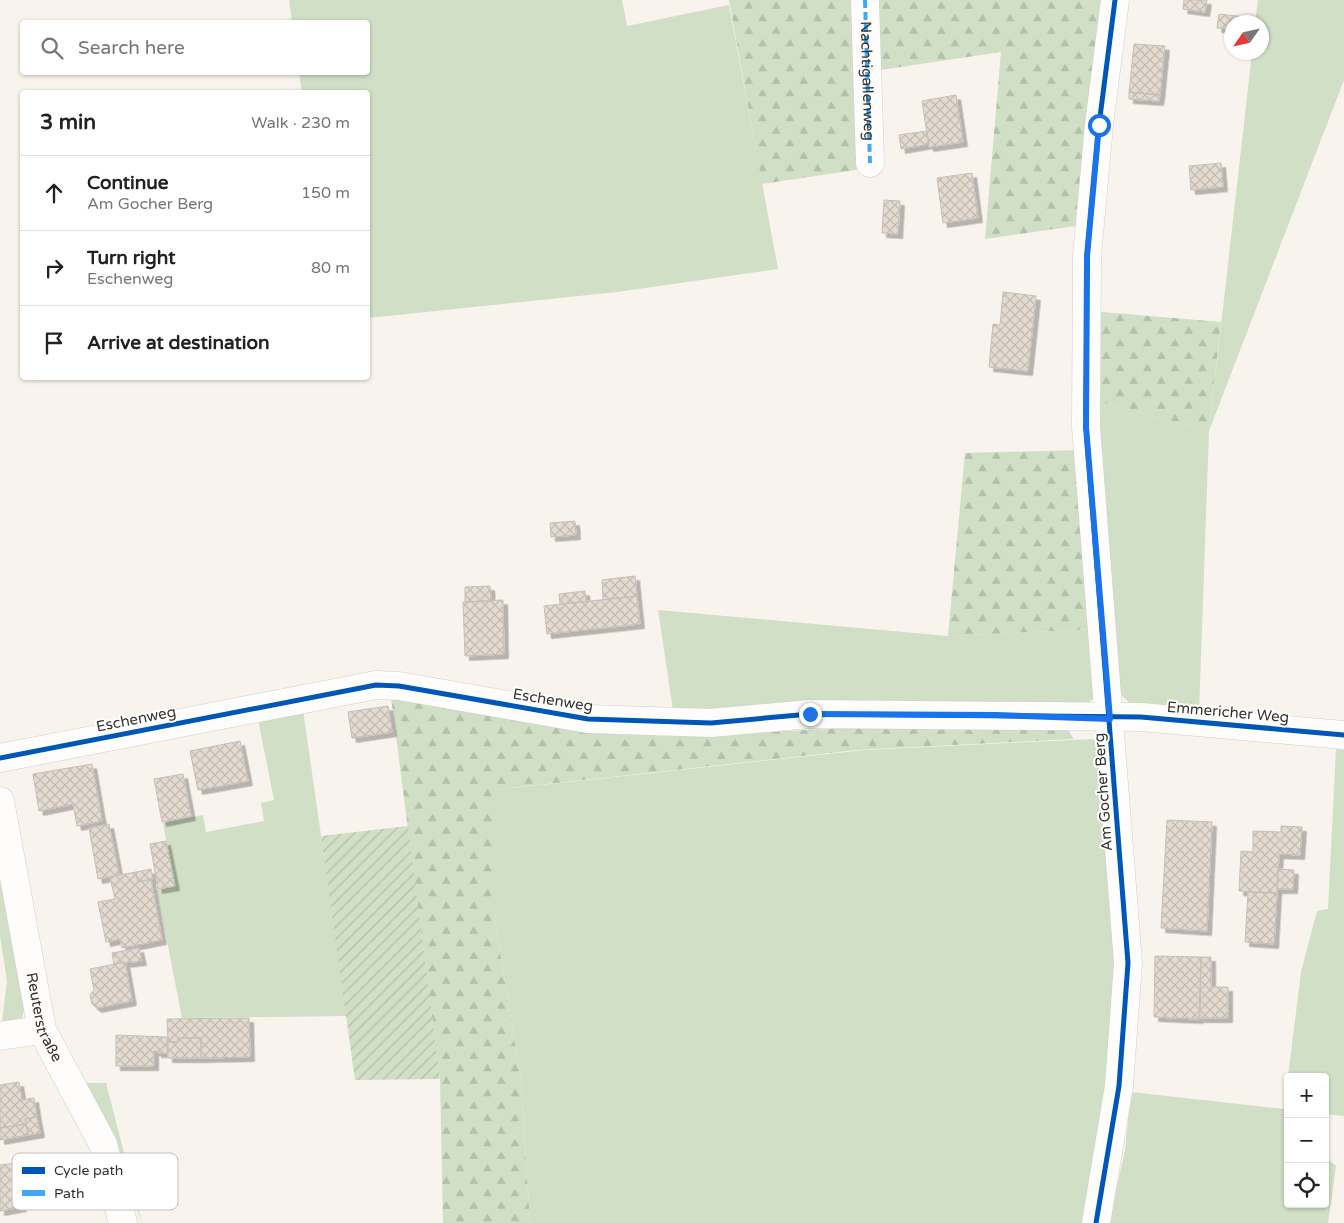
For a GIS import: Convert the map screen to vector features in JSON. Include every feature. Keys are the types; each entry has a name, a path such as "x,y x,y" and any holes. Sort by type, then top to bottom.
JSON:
{"street":[{"name":"Nachtigallenweg","path":"865,0 870,163"},
{"name":"Am Gocher Berg","path":"1096,1223 1119,1086 1128,963 1086,427 1087,265 1099,125 1115,0"},
{"name":"Eschenweg","path":"0,758 376,685 399,686 588,719 711,723 810,714 996,715 1110,719"},
{"name":"Emmericher Weg","path":"1110,719 1141,717 1344,735"},
{"name":"Reuterstraße","path":"0,800 42,1030 102,1144 104,1153"},
{"path":"0,1036 42,1030"},
{"name":"Reuterstraße","path":"120,1210 123,1223"}],"green space":[{"path":"289,0 622,0 627,26 729,5 778,269 617,292 370,318 370,90 302,90 299,75 370,75 370,20 292,20"},
{"path":"729,0 856,0 862,169 762,184"},
{"path":"872,0 1105,0 1083,225 985,239 1001,52 874,71"},
{"path":"1258,0 1344,0 1344,80 1209,431 1251,60 1269,60 1269,15 1256,15"},
{"path":"1091,311 1221,322 1209,431 1093,400"},
{"path":"1093,400 1209,431 1199,713 1135,708 1115,689"},
{"path":"1080,450 1095,629 948,636 965,453"},
{"path":"658,610 948,636 1095,629 1101,692 1087,704 812,700 685,711 673,710"},
{"path":"391,697 688,736 868,727 1067,729 1074,739 857,750 493,790 493,908 521,1081 530,1223 443,1223 440,1079"},
{"path":"303,710 347,1016 182,1018 157,890 175,886 163,823 203,815 206,832 264,821 261,803 274,800 258,719"},
{"path":"1092,739 1102,746 1116,912 1115,1049 1084,1223 530,1223 521,1081 493,908 493,790 865,750"},
{"path":"1336,749 1344,750 1344,1116 1329,1114 1329,1073 1288,1073 1301,972 1317,911 1328,909"},
{"path":"408,826 440,1079 355,1080 321,836"},
{"path":"0,869 26,1004 22,1018 2,1022 7,981 0,936"},
{"path":"86,1083 106,1083 124,1153 117,1153"},
{"path":"1131,1092 1284,1109 1284,1208 1329,1208 1329,1160 1336,1166 1328,1223 1109,1223 1125,1150"}],"building":[{"path":"1184,0 1207,0 1205,12 1183,9"},
{"path":"1219,14 1228,15 1224,15 1224,28 1217,28"},
{"path":"1134,44 1165,46 1160,95 1129,92"},
{"path":"1129,92 1160,95 1159,101 1129,99"},
{"path":"956,95 963,142 929,147 922,101"},
{"path":"927,131 929,144 901,149 899,135"},
{"path":"1221,163 1223,187 1191,190 1189,166"},
{"path":"972,173 978,218 943,223 937,178"},
{"path":"884,200 900,201 898,234 882,233"},
{"path":"1003,292 1036,296 1028,371 989,367 993,324 1000,325"},
{"path":"575,521 576,535 551,537 550,523"},
{"path":"635,576 637,596 603,600 602,580"},
{"path":"490,586 491,601 465,602 465,587"},
{"path":"585,591 586,602 560,604 559,594"},
{"path":"637,596 640,624 547,634 544,606"},
{"path":"503,600 504,654 465,656 463,602"},
{"path":"388,706 392,732 352,738 348,712"},
{"path":"240,741 248,781 198,790 190,751"},
{"path":"92,764 102,821 77,826 73,804 39,811 33,774"},
{"path":"183,774 191,816 162,822 154,779"},
{"path":"1167,820 1212,822 1207,931 1161,928"},
{"path":"109,824 119,875 98,879 89,828"},
{"path":"1281,826 1302,827 1300,855 1279,854 1277,893 1239,891 1241,851 1253,852 1253,831 1281,832"},
{"path":"166,841 175,886 158,889 150,844"},
{"path":"151,869 153,879 138,882 136,872"},
{"path":"1278,869 1294,870 1293,889 1277,889"},
{"path":"136,872 138,882 151,879 162,940 122,948 120,939 106,942 98,902 115,899 110,877"},
{"path":"1248,892 1277,893 1274,944 1245,942"},
{"path":"139,948 142,961 114,964 112,953"},
{"path":"1155,956 1201,957 1199,1019 1154,1017"},
{"path":"1201,957 1211,957 1211,987 1228,987 1228,1018 1200,1018"},
{"path":"125,962 132,1001 97,1008 92,1004 90,995 94,990 90,969"},
{"path":"249,1018 250,1057 201,1058 201,1038 178,1038 178,1042 168,1042 167,1019"},
{"path":"116,1035 167,1037 167,1053 157,1053 157,1051 154,1051 154,1066 116,1066"},
{"path":"178,1038 201,1038 201,1058 168,1058 168,1042 178,1042"},
{"path":"19,1082 22,1100 34,1098 37,1117 25,1119 26,1124 0,1128 0,1085"},
{"path":"37,1117 40,1133 28,1135 25,1119"},
{"path":"26,1124 28,1135 0,1140 0,1128"},
{"path":"12,1163 12,1209 0,1211 0,1165"}],"marked path":[{"path":"865,0 870,163"}],"cycle path":[{"path":"1096,1223 1119,1086 1128,963 1086,427 1087,256 1099,125 1115,0"},
{"path":"0,758 376,685 399,686 588,719 711,723 810,714 1141,717 1344,735"}],"route":[{"path":"810,714 996,715 1110,719 1086,427 1087,256 1099,125"}]}
